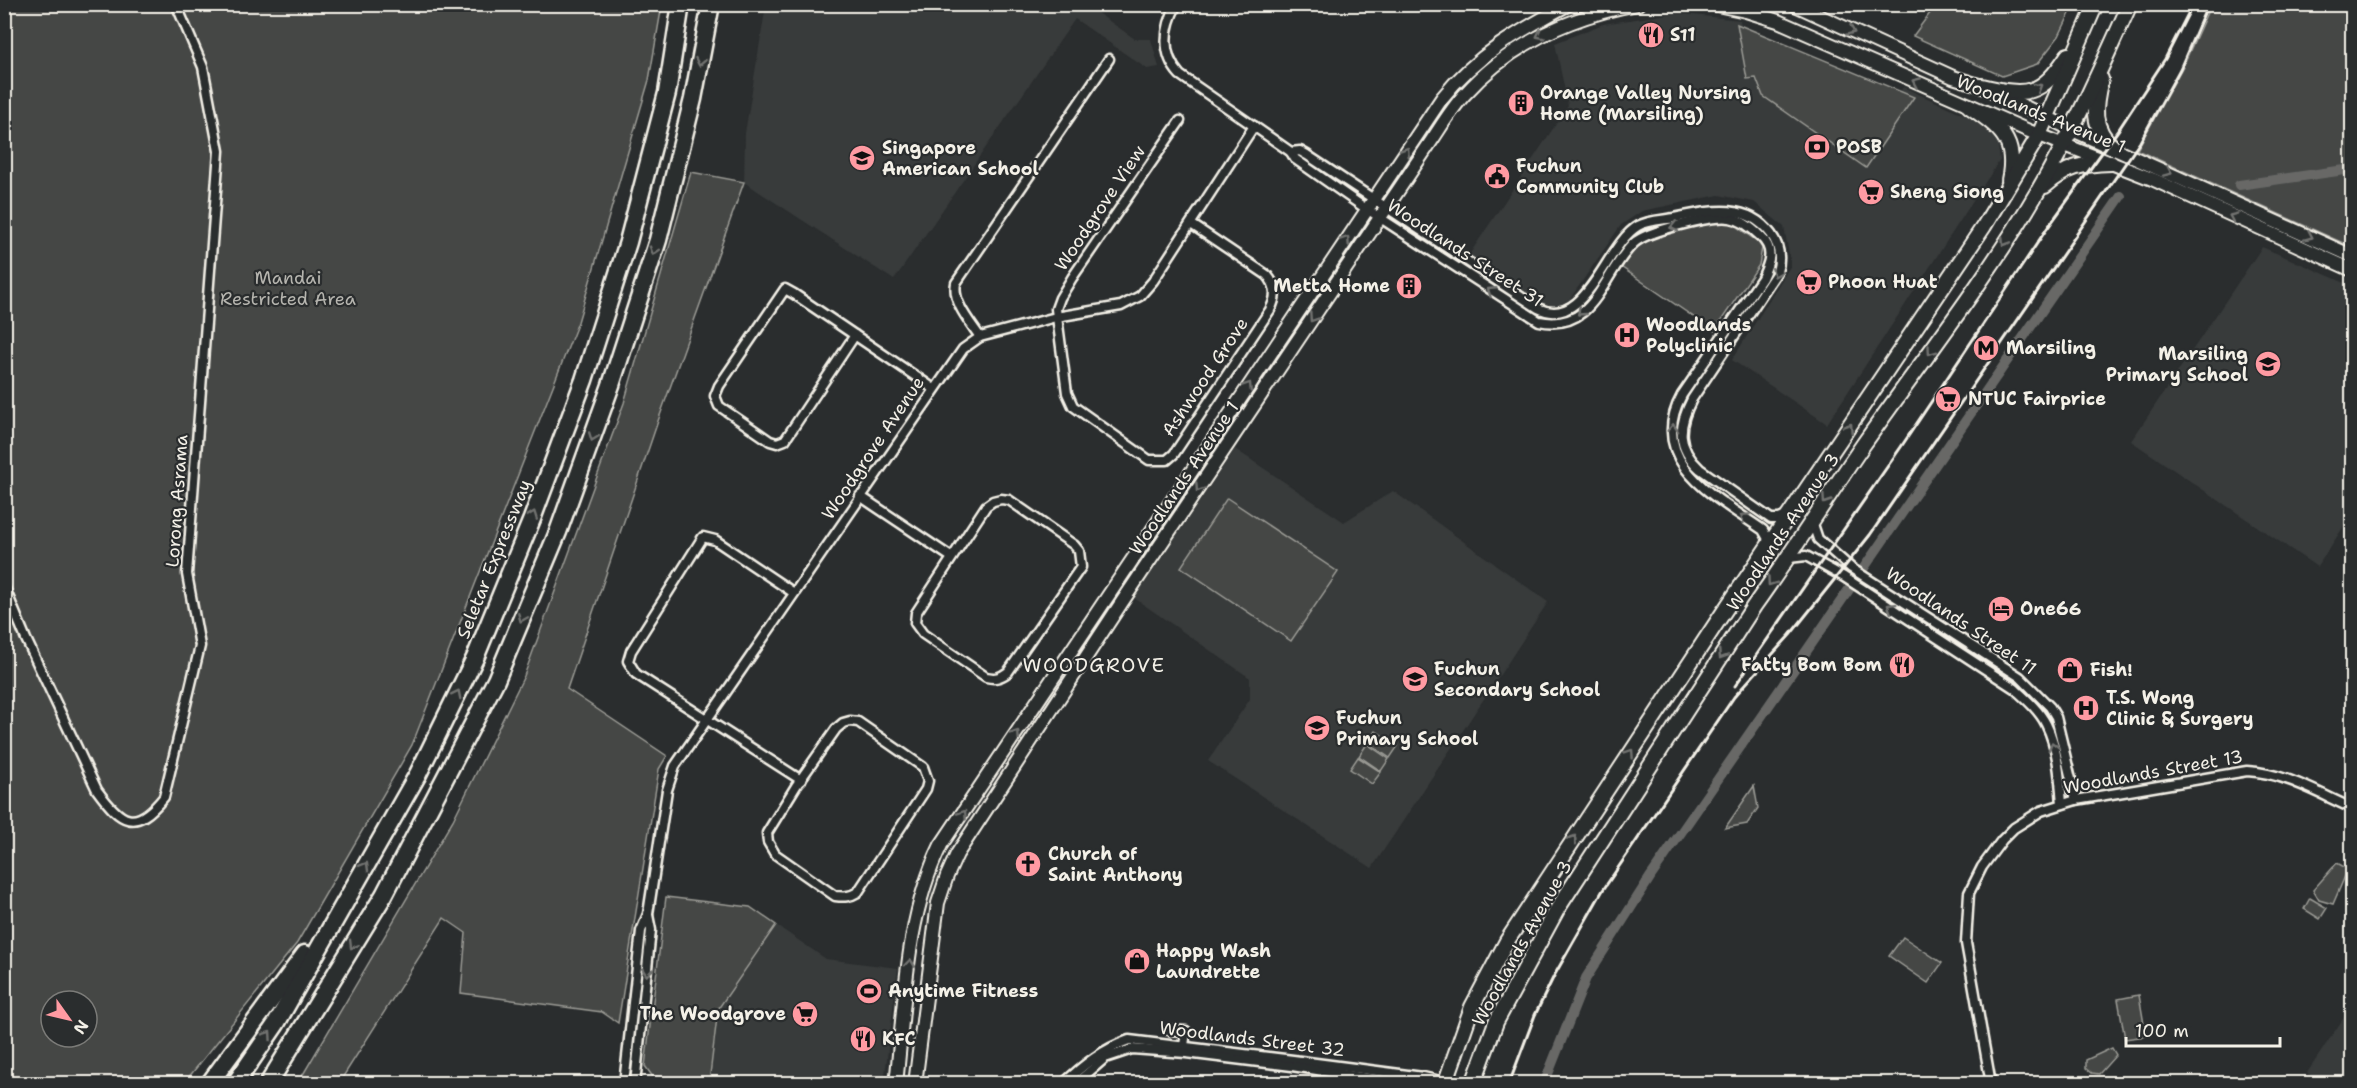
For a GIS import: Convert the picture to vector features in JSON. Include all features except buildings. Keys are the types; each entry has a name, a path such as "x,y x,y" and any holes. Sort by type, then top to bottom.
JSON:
{"highway":[{"name":"Seletar Expressway","path":"235,1083 276,1024 418,774 475,658 532,519 584,380 628,242 667,93 681,4"},
{"path":"267,1083 389,884 496,680 558,532 611,385 658,240 693,99 711,4"},
{"path":"209,1083 346,900"}],"main road":[{"name":"Woodlands Avenue 1","path":"896,1083 912,941 919,903 929,869 941,845 1436,106 1464,73 1486,53 1521,30 1569,4"},
{"name":"Woodlands Avenue 1","path":"1712,4 1778,21 2039,135 2152,179 2352,270"},
{"name":"Woodlands Avenue 1","path":"1793,4 1953,77 1982,86 2072,130 2352,255"},
{"name":"Woodlands Avenue 3","path":"1447,1083 1472,1008 1507,941 2007,188 2048,118 2096,4"},
{"name":"Woodlands Avenue 3","path":"1476,1080 1496,1022 1558,908 1754,606 1864,444 1965,304 2037,193 2072,130 2130,4"},
{"name":"Woodlands Avenue 1","path":"915,1083 938,903 947,876 957,854 1122,602 1463,96 1503,58 1532,39 1587,15 1636,5"},
{"path":"1982,86 2019,93 2027,93 2038,88 2060,67 2090,19"},
{"path":"2111,45 2100,84 2096,123 2103,138 2114,148"},
{"path":"1969,105 1998,129 2010,146 2012,160 2007,188"},
{"path":"2037,193 2072,167 2111,163"}],"street":[{"name":"Lorong Asrama","path":"4,586 26,639 97,790 112,811 124,818 140,819 152,813 164,797 200,646 187,574 219,151 204,67 176,4"},
{"path":"1177,4 1167,33 1167,54 1175,70 1190,83 1291,152 1300,151 1383,212"},
{"path":"980,337 957,299 954,291 956,283 1109,59"},
{"name":"Woodgrove View","path":"1056,317 1059,298 1179,121"},
{"name":"Woodgrove Avenue","path":"624,1083 640,931 648,914 668,790 675,766 958,353 980,337 1056,317 1130,303 1148,289 1254,126"},
{"name":"Woodlands Street 31","path":"1383,212 1538,308 1558,313 1572,308 1579,302 1625,238 1641,224 1716,210 1742,213 1758,221 1777,243 1780,262 1777,272 1692,399 1682,422 1682,445 1690,460 1700,469 1771,519 1789,515"},
{"name":"Woodlands Street 31","path":"1383,212 1532,318 1560,324 1585,311 1629,247 1650,233 1716,217 1730,218 1744,223 1761,236 1770,251 1769,263 1762,278 1674,411 1672,441 1676,454 1690,476 1710,494 1763,530 1768,546"},
{"name":"Ashwood Grove","path":"1056,317 1067,393 1073,406 1149,460 1167,460 1174,454 1270,310 1276,295 1275,286 1267,275 1191,224"},
{"path":"855,335 784,440 777,443 770,441 719,406 715,396 719,386 785,289 855,335 934,388"},
{"path":"860,496 951,557"},
{"path":"1001,499 1009,500 1074,544 1079,551 1081,567 1008,672 1002,677 994,679 986,677 923,634 915,623 916,613 951,557 986,506 1001,499"},
{"name":"Woodlands Street 11","path":"1812,521 1818,539 1851,568 2020,677 2044,700 2056,717 2076,800"},
{"path":"794,593 715,540 703,537 631,651 628,661 636,674 801,780"},
{"name":"Woodlands Street 11","path":"1788,558 1806,556 1844,577 2014,688 2032,705 2046,724 2054,747 2062,804"},
{"path":"850,721 858,722 923,767 928,781 927,789 858,892 852,896 843,897 835,896 770,849 768,833 801,780 836,729 850,721"},
{"name":"Woodlands Street 13","path":"1991,1083 1968,964 1966,943 1970,893 1982,867 2014,828 2041,811 2076,800 2247,771 2264,772 2286,778 2352,808"},
{"name":"Woodgrove Avenue","path":"636,1083 651,930 648,914"},
{"path":"1167,1030 1186,1031 1185,1046"},
{"name":"Woodlands Street 32","path":"1063,1083 1095,1057 1112,1046 1129,1040 1447,1083"},
{"name":"Woodlands Street 32","path":"1075,1083 1105,1058 1132,1049 1292,1066 1405,1083"},
{"path":"624,1083 636,1083"}],"shaded area":[{"name":"Singapore American School","path":"766,5 1086,5 1135,39 1151,39 1159,67 1147,69 1075,19 894,280 744,182 745,133"},
{"path":"1675,13 1740,20 1752,78 1860,151 1903,87 1983,123 1997,139 2000,160 1827,424 1732,360 1791,265 1784,227 1754,202 1719,195 1642,211 1621,225 1570,299 1557,306 1543,304 1469,255 1568,106 1555,43 1603,24"},
{"name":"Marsiling Primary School","path":"2262,247 2352,286 2352,514 2317,567 2131,441"},
{"name":"Fuchun Secondary School","path":"1235,449 1344,522 1393,491 1548,602 1372,868 1208,761 1250,699 1250,678 1134,598"},
{"name":"The Woodgrove","path":"776,925 826,959 898,968 884,1083 709,1083 718,1009"},
{"path":"2352,1005 2352,1083 2322,1083 2307,1073"}],"green space":[{"path":"2211,4 2352,5 2352,247 2137,150 2183,66"},
{"name":"Mandai Restricted Area","path":"5,5 662,5 649,80 578,322 412,745 297,943 184,1083 5,1084"},
{"path":"1936,5 2074,5 2059,36 2037,64 2002,76 1913,36"},
{"path":"1737,24 1914,97 1866,168 1763,96 1756,78 1747,79"},
{"path":"691,172 744,182 658,421 567,689 667,756 659,769 618,1023 602,1012 461,993 466,933 444,918 339,1083 298,1083 453,820 524,676 624,403"},
{"path":"1727,220 1758,242 1762,248 1759,265 1714,331 1621,267 1636,245 1653,234"},
{"path":"1227,498 1338,572 1291,641 1181,567"},
{"path":"1376,731 1398,746 1390,758 1368,743"},
{"path":"1367,744 1389,759 1381,771 1359,756"},
{"path":"1358,757 1381,772 1372,784 1350,769"},
{"path":"1754,786 1758,808 1747,824 1725,828"},
{"path":"2337,863 2348,869 2333,904 2319,900 2313,890"},
{"path":"666,897 750,907 776,925 718,1009 709,1083 653,1077 645,1066"},
{"path":"2310,898 2327,908 2320,919 2304,909"},
{"path":"1903,937 1942,963 1928,983 1889,956"},
{"path":"2139,995 2146,1036 2125,1039 2118,999"},
{"path":"2112,1048 2116,1055 2099,1074 2092,1073 2086,1068 2086,1060"}],"waterway":[{"path":"2239,185 2352,169"},
{"path":"1544,1084 1586,978 1651,876 2121,196"}],"railway":[{"path":"1735,686 1901,447 2046,230 2119,129 2165,59 2193,4"},
{"path":"1509,1084 1535,1015 1554,976 1603,890 1734,697 1790,635 1870,535 2140,142 2180,69 2208,4"}],"place":[{"name":"S11","path":"1651,35"},
{"name":"Orange Valley Nursing Home (Marsiling)","path":"1521,103"},
{"name":"POSB","path":"1817,147"},
{"name":"Singapore American School","path":"862,158"},
{"name":"Fuchun Community Club","path":"1497,176"},
{"name":"Sheng Siong","path":"1871,192"},
{"name":"Phoon Huat","path":"1809,282"},
{"name":"Metta Home","path":"1409,286"},
{"name":"Woodlands Polyclinic","path":"1627,335"},
{"name":"Marsiling","path":"1986,348"},
{"name":"Marsiling Primary School","path":"2268,364"},
{"name":"NTUC Fairprice","path":"1948,399"},
{"name":"One66","path":"2001,609"},
{"name":"Fatty Bom Bom","path":"1902,665"},
{"name":"Fish!","path":"2070,670"},
{"name":"Fuchun Secondary School","path":"1415,679"},
{"name":"T.S. Wong Clinic & Surgery","path":"2086,708"},
{"name":"Fuchun Primary School","path":"1317,728"},
{"name":"Church of Saint Anthony","path":"1028,864"},
{"name":"Happy Wash Laundrette","path":"1137,961"},
{"name":"Anytime Fitness","path":"869,991"},
{"name":"The Woodgrove","path":"805,1014"},
{"name":"KFC","path":"863,1039"}],"district":[{"name":"WOODGROVE","path":"1094,665"}]}
